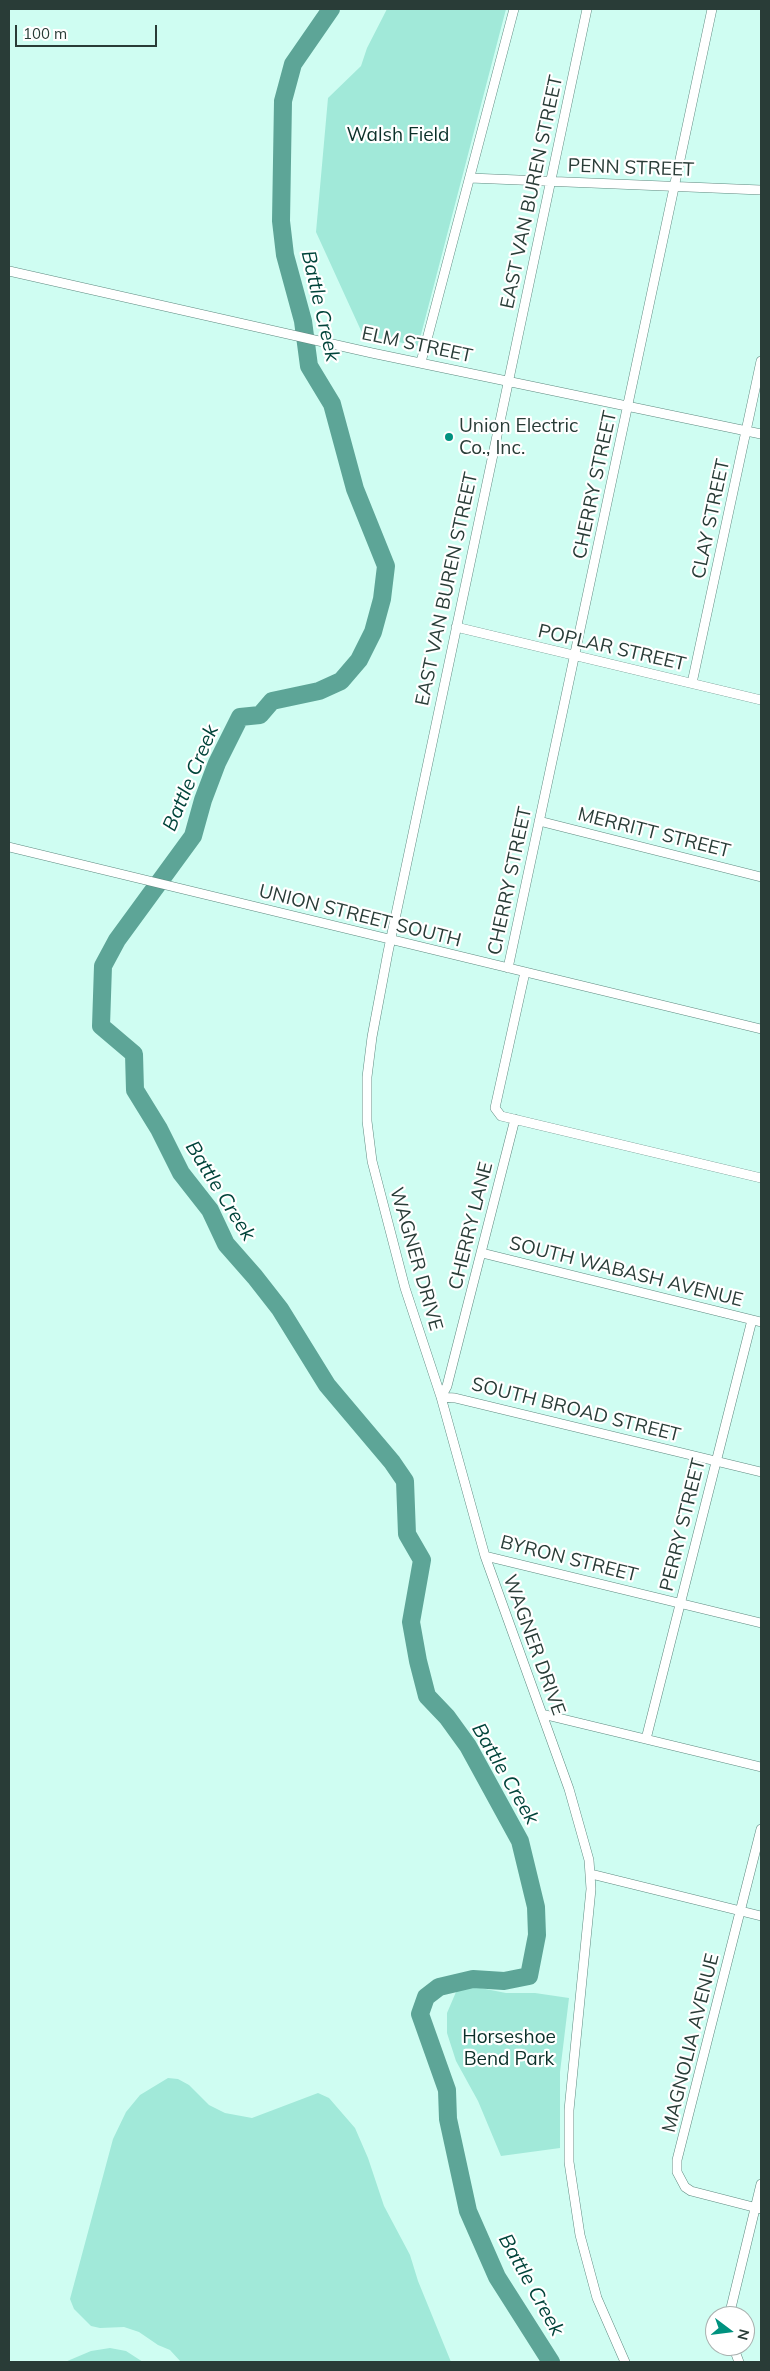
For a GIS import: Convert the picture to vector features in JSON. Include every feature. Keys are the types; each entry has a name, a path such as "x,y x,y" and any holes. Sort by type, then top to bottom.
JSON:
{"street":[{"path":"421,362 514,9"},
{"name":"EAST VAN BUREN STREET","path":"391,941 587,9"},
{"name":"CHERRY STREET","path":"508,968 712,9"},
{"name":"PENN STREET","path":"470,178 761,190"},
{"name":"ELM STREET","path":"9,271 372,353 761,434"},
{"name":"CLAY STREET","path":"692,683 761,361"},
{"name":"POPLAR STREET","path":"456,627 761,700"},
{"name":"MERRITT STREET","path":"539,821 761,877"},
{"name":"UNION STREET SOUTH","path":"9,847 391,941 761,1029"},
{"name":"WAGNER DRIVE","path":"391,941 372,1038 367,1076 367,1121 372,1161 405,1288 441,1397 485,1556 569,1789 583,1836 591,1874 586,1951 569,2101 569,2162 580,2235 597,2298 625,2362"},
{"name":"CHERRY STREET","path":"515,1119 501,1116 495,1108 525,972"},
{"path":"515,1119 761,1178"},
{"name":"CHERRY LANE","path":"441,1397 448,1386 515,1119"},
{"name":"SOUTH WABASH AVENUE","path":"482,1253 757,1321"},
{"name":"PERRY STREET","path":"646,1739 716,1460 757,1321"},
{"name":"SOUTH BROAD STREET","path":"441,1397 455,1398 761,1472"},
{"name":"BYRON STREET","path":"485,1556 761,1623"},
{"path":"542,1714 761,1767"},
{"name":"MAGNOLIA AVENUE","path":"758,2208 691,2191 685,2187 676,2172 677,2160 742,1910 761,1829"},
{"path":"591,1874 761,1916"},
{"path":"732,2306 758,2208 761,2184"}],"green space":[{"name":"Walsh Field","path":"387,9 506,9 418,346 363,335 316,232 328,98 361,66 367,48"},
{"name":"Horseshoe Bend Park","path":"465,1985 506,1993 535,1993 569,1998 560,2072 560,2148 501,2156 478,2101 456,2061 447,2033 447,2013 456,1992"},
{"path":"168,2078 178,2079 189,2085 209,2105 225,2113 252,2118 318,2093 329,2098 355,2128 368,2158 384,2206 410,2255 418,2281 451,2362 181,2362 170,2350 158,2345 139,2332 124,2327 100,2328 91,2326 74,2309 70,2299 113,2139 126,2112 140,2095"},
{"path":"110,2348 126,2351 143,2362 65,2362 91,2351"}],"waterway":[{"name":"Battle Creek","path":"331,9 293,64 283,101 281,221 285,255 303,321 309,366 332,404 355,489 386,566 382,599 373,632 359,660 341,681 319,691 272,701 260,715 240,717 217,763 203,800 193,836 117,940 103,966 101,1026 134,1054 135,1090 159,1129 181,1173 210,1210 226,1244 280,1309 327,1385 392,1462 405,1481 407,1534 422,1560 411,1622 427,1696 447,1717 468,1746 520,1841 536,1907 537,1935 529,1976 504,1981 473,1979 439,1987 426,1997 420,2014 447,2090 448,2119 468,2211 497,2277 551,2362"}],"place":[{"name":"Union Electric Co., Inc.","path":"449,437"}]}
